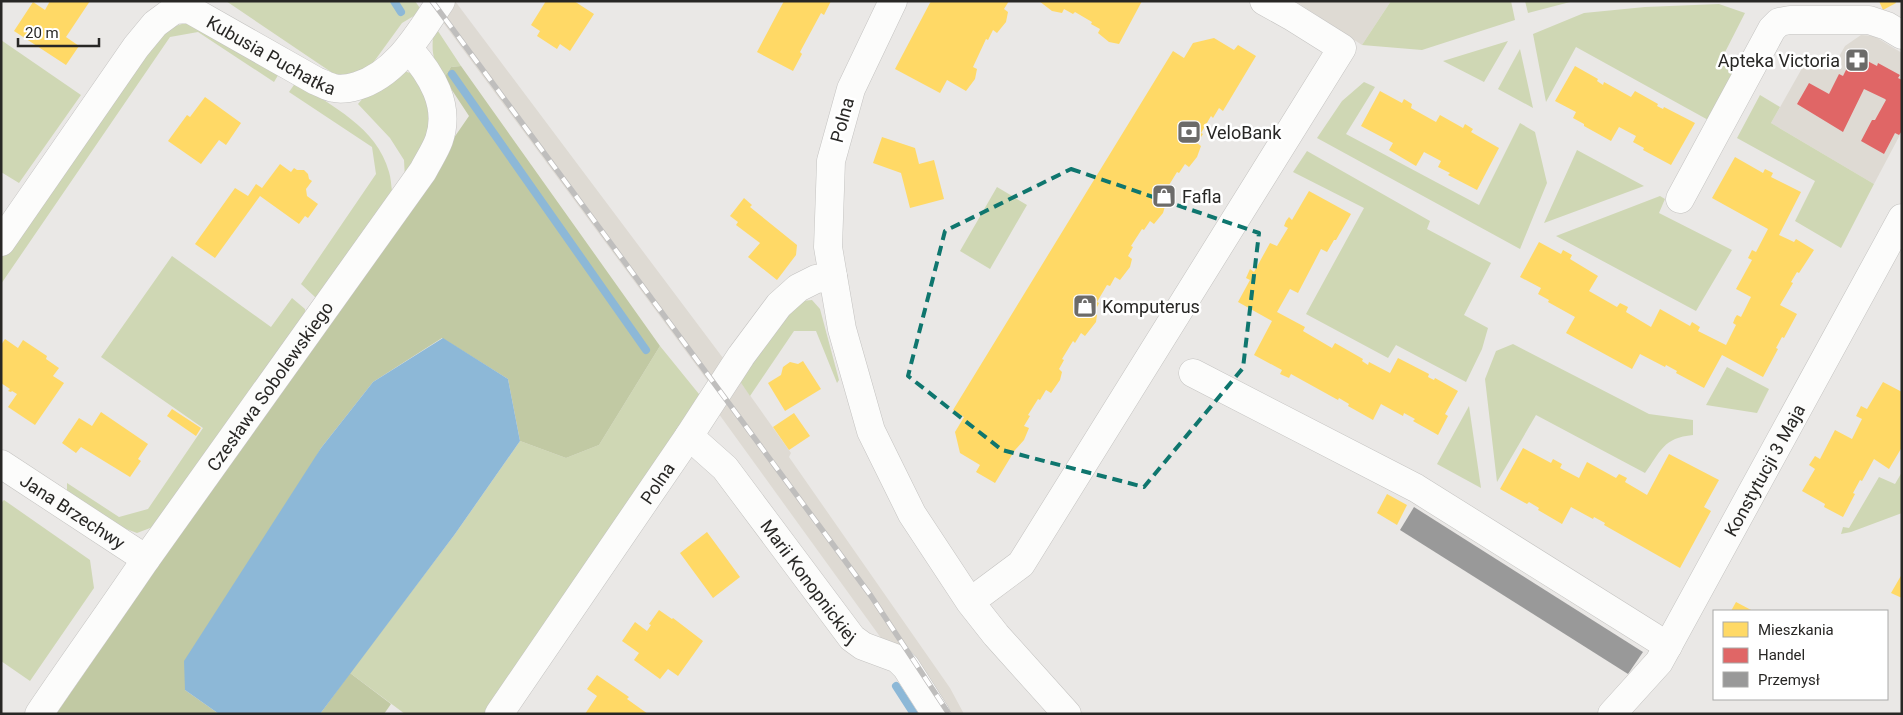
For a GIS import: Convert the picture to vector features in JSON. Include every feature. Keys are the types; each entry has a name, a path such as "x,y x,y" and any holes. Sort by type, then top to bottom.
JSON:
{"street":[{"name":"Kubusia Puchatka","path":"1,242 136,47 155,24 174,10 189,9 316,81 334,88 347,89 367,83 381,75 409,48 440,1"},
{"name":"Polna","path":"893,1 850,89 831,161 828,247 842,329 871,431 912,514 976,598 996,635 1067,714"},
{"path":"976,598 1022,564 1342,48 1264,1"},
{"path":"1680,199 1772,29 1779,22 1790,20 1869,20 1887,26 1902,35"},
{"name":"Czesława Sobolewskiego","path":"39,714 146,559 423,172 438,141 443,124 440,97 423,65 409,48"},
{"name":"Konstytucji 3 Maja","path":"1612,714 1659,662 1902,218"},
{"name":"Polna","path":"499,714 690,436 741,356 779,305 798,288 816,279 833,277"},
{"path":"1193,373 1416,488 1668,646"},
{"name":"Marii Konopnickiej","path":"690,436 724,468 852,638 863,646 898,659 906,667 936,714"},
{"name":"Jana Brzechwy","path":"1,464 146,559"}],"highlighted area":[{"path":"1071,169 1259,233 1243,368 1144,487 1002,450 908,376 945,231"}],"shaded area":[{"path":"452,1 455,1 726,362 710,384 439,17"},
{"path":"1295,1 1391,1 1362,45"},
{"path":"1861,35 1874,36 1902,53 1902,131 1874,184 1771,123 1805,63 1819,68 1836,62 1845,46"},
{"path":"737,377 791,453 789,457 950,688 964,714 929,714 881,638 716,410"}],"green space":[{"path":"226,1 415,1 422,11 402,23 365,74 337,76"},
{"path":"1391,1 1511,1 1515,20 1422,50 1362,45"},
{"path":"1525,1 1574,1 1528,13"},
{"path":"1719,4 1745,13 1720,62 1737,73 1710,121 1576,47 1546,102 1533,34 1584,13 1645,7"},
{"path":"185,23 204,25 280,72 274,82 198,32 170,37 1,284 1,255 164,30"},
{"path":"434,25 461,66 451,67 444,78 436,64 433,53"},
{"path":"1,40 81,95 19,183 1,172"},
{"path":"1508,41 1484,82 1443,61"},
{"path":"1520,49 1533,108 1498,89"},
{"path":"461,66 660,346 599,445 566,458 520,441 508,379 442,338 373,382 321,448 185,690 219,714 56,714 469,116 444,78 451,67"},
{"path":"404,71 416,75 433,109 430,141 405,179 404,160 390,138 358,104 364,97"},
{"path":"296,82 338,109 364,130 383,156 391,179 392,191 325,297 315,297 301,284 376,174 372,147 289,92"},
{"path":"1364,82 1375,87 1346,134 1479,205 1520,123 1535,132 1547,183 1520,249 1317,138 1342,101"},
{"path":"1760,95 1780,107 1771,123 1874,184 1841,248 1795,221 1815,181 1737,138"},
{"path":"1577,150 1644,186 1544,223"},
{"path":"1307,151 1430,221 1427,229 1491,263 1464,315 1488,328 1482,349 1466,382 1396,345 1388,358 1306,314 1364,208 1293,172"},
{"path":"997,187 1027,205 990,269 960,251"},
{"path":"1660,196 1665,199 1659,213 1732,250 1696,311 1556,236"},
{"path":"172,256 271,327 292,298 305,309 306,322 158,525 137,533 110,523 67,497 67,483 119,517 148,509 203,428 101,357"},
{"path":"812,300 820,309 839,380 837,383 816,331 794,331 750,396 737,377 792,309 802,301"},
{"path":"1513,344 1649,414 1693,420 1693,435 1675,439 1669,443 1659,452 1645,473 1536,415 1497,482 1485,379 1496,351"},
{"path":"660,346 703,399 491,714 405,714 350,673 455,534 520,441 566,458 599,445"},
{"path":"1727,367 1769,389 1757,413 1706,405"},
{"path":"1469,406 1481,488 1437,464"},
{"path":"1902,472 1902,513 1841,534 1843,527 1849,528 1879,477 1895,484"},
{"path":"4,500 90,560 94,588 30,681 1,661 1,503"},
{"path":"350,673 391,704 384,714 320,714"}],"water":[{"path":"443,338 508,379 520,441 455,534 320,714 219,714 185,690 184,661 321,448 373,382"}],"building: Mieszkania":[{"path":"50,1 90,1 66,37 79,46 66,65 14,31 33,2 45,10"},
{"path":"546,1 574,1 594,14 570,51 560,44 557,49 537,36 540,31 531,25"},
{"path":"784,1 831,1 824,15 821,13 800,52 802,54 793,71 757,52"},
{"path":"931,1 1009,1 1004,9 1008,12 1006,22 997,33 993,30 988,40 986,39 973,67 977,69 975,79 966,91 947,80 940,93 895,69"},
{"path":"1039,1 1142,1 1119,44 1109,42 1098,33 1100,29 1075,12 1073,14 1064,9 1062,13 1052,11"},
{"path":"1879,1 1895,1 1896,3 1883,10"},
{"path":"1214,38 1234,50 1238,45 1256,56 1223,111 1219,108 1213,118 1211,116 1201,133 1203,134 1197,143 1201,146 1197,157 1189,167 1185,164 1179,173 1177,172 1166,190 1168,191 1162,201 1166,203 1163,213 1154,224 1150,221 1144,230 1142,229 1131,246 1133,247 1128,256 1132,259 1130,267 1120,280 1115,277 1110,286 1107,285 1097,302 1099,303 1094,313 1097,315 1096,322 1085,336 1081,333 1075,343 1073,341 1062,359 1064,360 1059,369 1062,372 1060,380 1051,393 1046,390 1040,400 1038,399 1028,415 1030,416 1024,426 1029,428 1024,440 1015,450 995,483 976,472 980,465 960,453 955,432 964,417 953,410 1173,51 1184,58 1193,43"},
{"path":"1575,66 1598,79 1597,81 1603,85 1604,82 1631,97 1635,91 1658,104 1657,106 1663,109 1664,107 1695,123 1671,165 1643,150 1644,148 1633,142 1636,136 1619,127 1611,141 1584,126 1584,124 1573,118 1576,112 1555,101"},
{"path":"1380,91 1402,103 1404,99 1412,104 1411,108 1436,122 1440,115 1463,128 1465,124 1473,129 1471,132 1499,148 1477,190 1448,175 1450,173 1438,167 1441,161 1424,152 1416,166 1389,150 1393,143 1361,126"},
{"path":"205,97 241,123 226,145 219,140 201,164 168,141 187,115 190,117"},
{"path":"882,137 915,148 919,164 934,160 944,199 910,208 901,173 873,163"},
{"path":"1735,157 1763,173 1765,169 1773,173 1771,177 1801,192 1779,235 1794,242 1796,239 1814,250 1799,273 1797,272 1780,305 1797,314 1784,338 1782,337 1776,348 1778,349 1763,377 1722,355 1704,388 1676,373 1677,371 1666,365 1665,367 1640,354 1632,369 1566,333 1575,317 1548,302 1549,300 1538,294 1541,288 1520,277 1539,242 1561,254 1563,250 1572,255 1570,259 1598,276 1589,291 1617,307 1620,303 1628,307 1626,312 1651,327 1660,309 1690,326 1692,322 1700,327 1698,331 1726,345 1736,325 1733,323 1735,318 1737,315 1741,317 1751,297 1736,289 1752,260 1748,258 1752,250 1756,252 1768,229 1712,198"},
{"path":"280,164 291,172 294,168 304,170 312,181 306,189 307,196 318,204 308,218 305,216 299,224 260,196 215,258 195,244 235,188 248,196 256,184 262,188"},
{"path":"1309,191 1351,214 1327,252 1321,249 1298,293 1290,289 1277,312 1305,327 1303,331 1332,348 1335,343 1363,359 1362,361 1368,365 1369,362 1390,373 1398,358 1429,374 1428,377 1434,380 1435,378 1458,391 1445,414 1448,416 1438,435 1413,421 1415,419 1404,413 1403,416 1381,404 1373,420 1348,406 1349,404 1339,398 1338,400 1291,374 1289,378 1280,374 1282,370 1254,355 1272,321 1238,302 1250,280 1246,278 1250,269 1254,272 1270,243 1277,246 1288,228 1284,226 1286,221 1289,217 1292,220"},
{"path":"744,198 752,205 750,207 797,245 796,255 777,280 748,257 760,243 736,225 738,222 730,216"},
{"path":"5,339 18,348 23,340 47,356 46,359 59,368 53,376 64,383 35,425 8,407 17,394 8,391 10,389 1,383 1,345"},
{"path":"803,361 821,389 785,411 768,383 781,375 783,367 790,362 798,364"},
{"path":"1883,382 1902,392 1902,447 1889,469 1874,459 1853,493 1855,494 1843,517 1824,507 1825,504 1802,491 1815,469 1809,465 1815,456 1820,459 1835,430 1852,439 1862,419 1856,416 1861,406 1867,409"},
{"path":"172,409 201,428 196,436 167,416"},
{"path":"101,412 148,444 138,459 141,461 130,477 81,447 76,453 62,443 79,418 92,426"},
{"path":"794,413 810,436 789,450 773,427"},
{"path":"1523,448 1551,463 1553,459 1562,464 1560,468 1579,478 1587,462 1616,478 1619,474 1627,478 1625,482 1647,495 1669,454 1719,480 1704,507 1711,511 1680,568 1604,525 1605,523 1594,517 1593,519 1571,507 1562,524 1538,510 1539,508 1529,502 1527,504 1500,489"},
{"path":"1387,494 1407,505 1397,525 1377,513"},
{"path":"707,532 740,577 713,598 680,553"},
{"path":"1902,574 1902,598 1891,593"},
{"path":"1736,602 1751,610 1732,610"},
{"path":"659,610 673,618 703,641 678,676 668,669 660,679 634,660 639,653 622,641 635,622 647,631 651,625 649,624"},
{"path":"597,675 629,697 627,699 648,714 585,714 597,696 587,689"}],"building: Handel":[{"path":"1854,54 1877,66 1878,63 1900,75 1898,78 1902,80 1902,131 1899,135 1895,133 1884,154 1861,141 1872,120 1875,120 1885,99 1864,89 1843,132 1797,104 1809,83 1829,94 1839,74 1843,76"}],"building: Przemysł":[{"path":"1414,507 1643,652 1628,674 1400,530"}],"waterway":[{"path":"394,1 401,12"},
{"path":"452,74 646,350"},
{"path":"896,686 914,714"}],"railway":[{"path":"432,1 871,596 949,714"}],"place":[{"name":"Apteka Victoria","path":"1857,60"},
{"name":"VeloBank","path":"1189,132"},
{"name":"Fafla","path":"1164,196"},
{"name":"Komputerus","path":"1085,306"}]}
